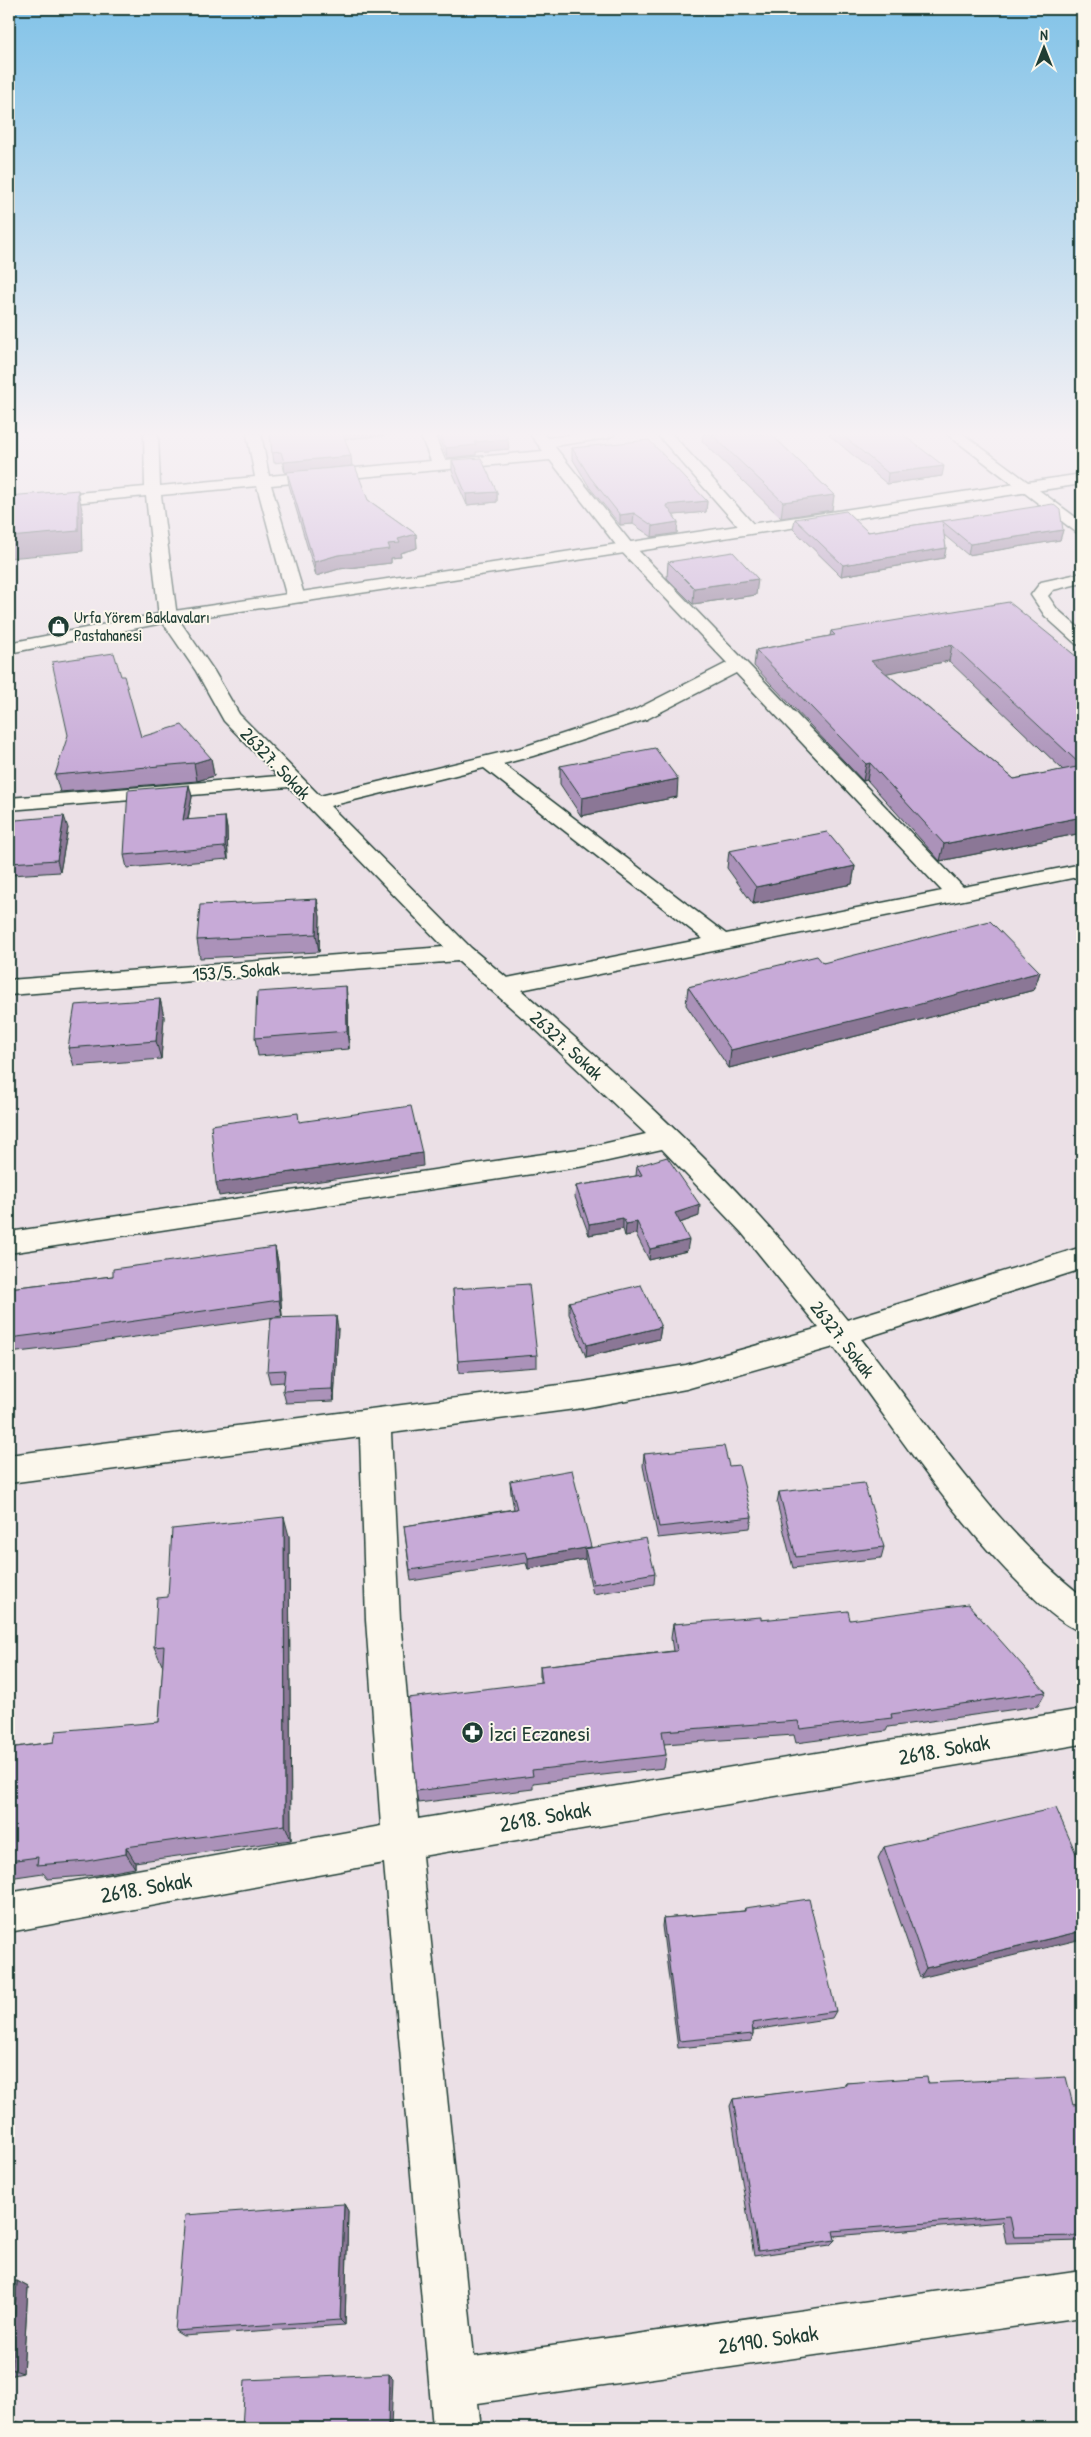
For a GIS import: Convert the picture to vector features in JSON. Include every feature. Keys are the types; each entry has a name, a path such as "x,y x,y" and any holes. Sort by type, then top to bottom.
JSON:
{"street":[{"name":"26327. Sokak","path":"160,548 168,617 204,670 231,718 463,953 503,986 668,1138 752,1226 840,1334 1010,1555 1063,1602 1082,1616"},
{"path":"282,548 296,598"},
{"path":"9,648 168,617 626,548 958,895"},
{"path":"1082,578 1047,586 1039,595 1040,601 1082,640"},
{"path":"316,803 526,752 640,715 738,665"},
{"path":"487,762 721,942"},
{"path":"9,804 294,781"},
{"path":"503,986 1082,870"},
{"name":"153/5. Sokak","path":"9,988 463,953"},
{"path":"9,1243 585,1157 668,1138"},
{"path":"9,1469 583,1395 686,1377 840,1334 1082,1258"},
{"path":"375,1423 384,1620 401,1840 458,2428"},
{"name":"2618. Sokak","path":"9,1913 401,1840 1082,1726"},
{"name":"26190. Sokak","path":"454,2383 1082,2294"}],"building":[{"path":"310,548 390,549 338,555 314,562"},
{"path":"825,548 946,548 946,548 843,565"},
{"path":"733,552 758,579 694,588 668,562"},
{"path":"1009,602 1082,661 1082,766 1082,817 944,844 870,763 866,764 756,650 835,635 831,631","holes":["952,645 1082,766 1014,779 871,661"]},
{"path":"114,653 121,676 124,676 141,737 182,725 211,758 194,763 55,775 68,735 52,662"},
{"path":"655,748 678,779 582,798 560,766"},
{"path":"189,785 183,820 225,817 225,847 124,855 128,790"},
{"path":"64,816 57,860 9,863 16,820"},
{"path":"827,832 855,866 756,887 729,851"},
{"path":"317,899 316,934 197,940 200,905"},
{"path":"990,921 1040,972 913,1006 731,1050 688,987 817,956 823,963"},
{"path":"346,986 347,1031 255,1038 257,992"},
{"path":"160,999 156,1041 68,1048 75,1005"},
{"path":"411,1106 422,1153 216,1183 211,1125 298,1113 299,1122"},
{"path":"667,1157 700,1205 675,1213 689,1240 650,1249 637,1222 626,1224 623,1218 589,1224 576,1186 642,1175 637,1166"},
{"path":"275,1247 279,1300 9,1338 9,1288 113,1276 113,1269"},
{"path":"529,1284 537,1355 458,1361 453,1289"},
{"path":"641,1285 661,1327 587,1345 569,1302"},
{"path":"336,1316 332,1389 283,1391 285,1370 267,1371 271,1318"},
{"path":"724,1446 729,1466 739,1465 752,1517 659,1527 644,1454"},
{"path":"572,1470 591,1547 528,1558 526,1552 410,1570 404,1526 517,1509 510,1481"},
{"path":"864,1483 884,1547 796,1557 779,1492"},
{"path":"284,1517 285,1825 126,1847 126,1854 87,1861 37,1865 38,1857 9,1861 9,1748 54,1742 56,1731 159,1722 164,1646 154,1647 157,1598 168,1597 172,1529"},
{"path":"646,1538 655,1573 593,1584 585,1549"},
{"path":"968,1604 1046,1692 891,1714 892,1718 800,1729 798,1721 662,1731 666,1755 532,1770 533,1776 416,1791 408,1698 542,1682 540,1666 677,1651 673,1624 761,1617 761,1620 848,1611 850,1620"},
{"path":"1056,1808 1082,1867 1082,1931 926,1968 884,1847"},
{"path":"809,1899 836,2011 752,2023 753,2034 679,2041 663,1918 745,1911 745,1908"},
{"path":"927,2077 928,2083 1066,2077 1073,2105 1082,2104 1082,2236 1014,2237 1010,2216 833,2231 835,2240 758,2251 733,2099 846,2085 846,2083"},
{"path":"344,2204 340,2320 175,2331 185,2215"},
{"path":"17,2281 11,2369 9,2370 9,2283"},
{"path":"389,2374 388,2428 242,2428 245,2380"}],"place":[{"name":"Urfa Yörem Baklavaları Pastahanesi","path":"58,626"},
{"name":"İzci Eczanesi","path":"473,1733"}]}
